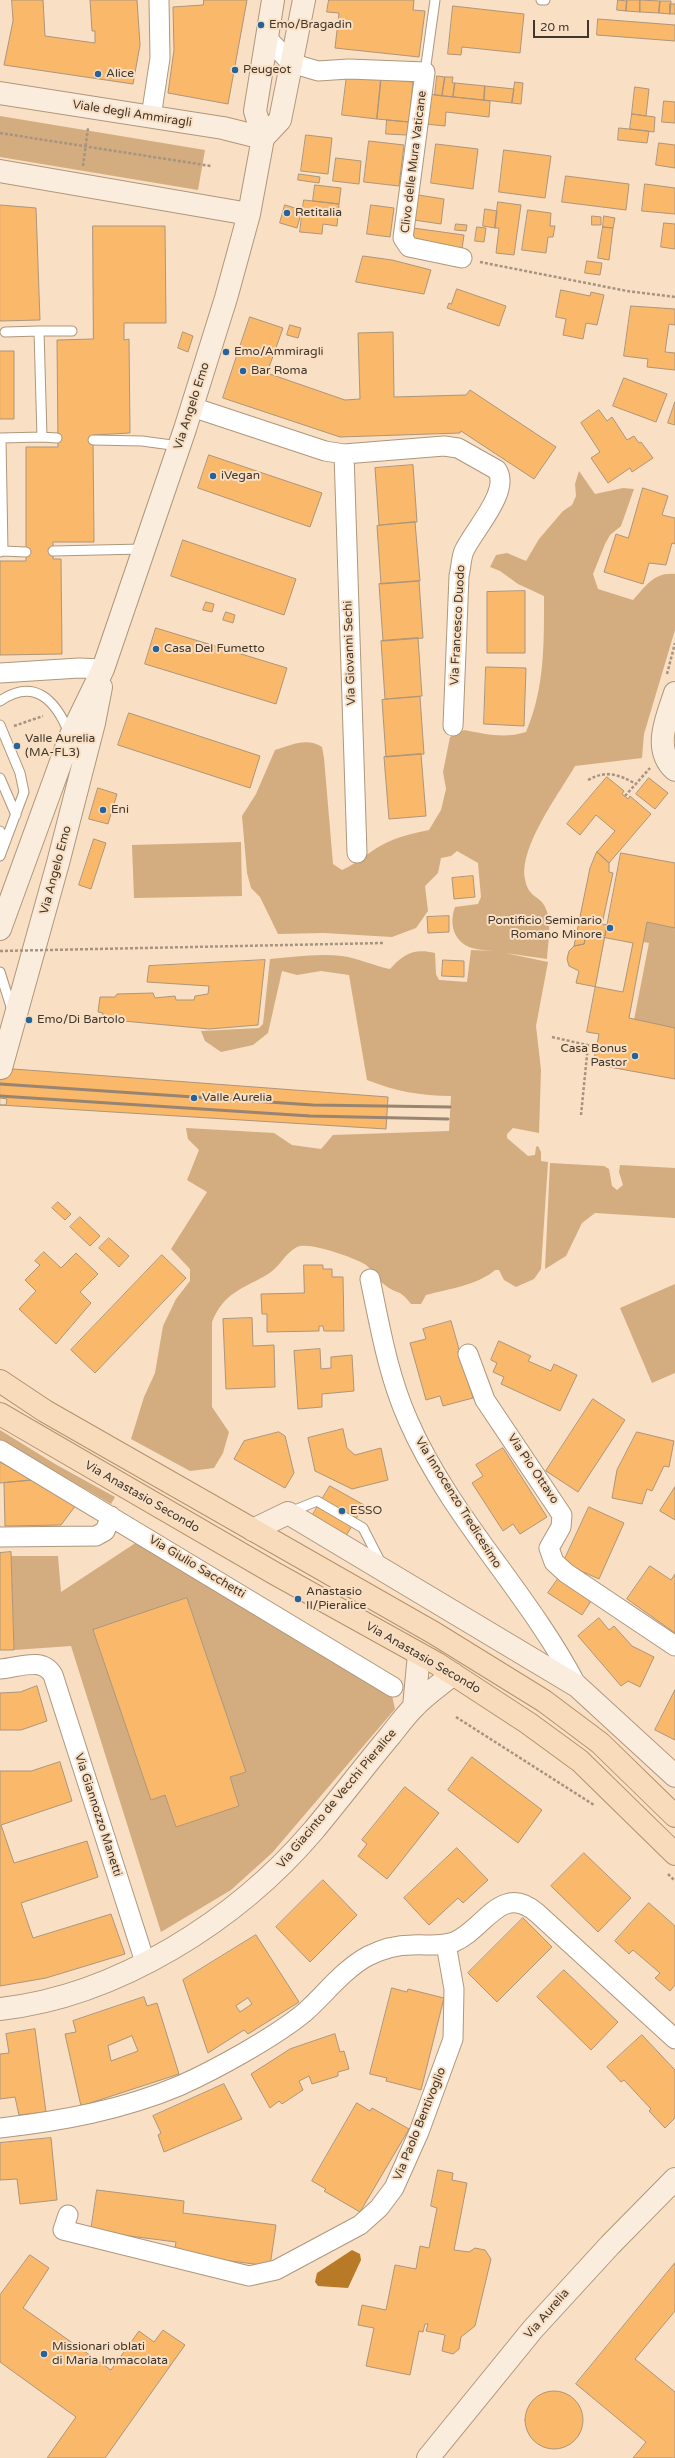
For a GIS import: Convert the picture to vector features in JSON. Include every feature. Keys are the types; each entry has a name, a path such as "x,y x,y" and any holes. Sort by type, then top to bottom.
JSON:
{"main road":[{"name":"Via Angelo Emo","path":"0,929 70,737 103,670 192,407 249,214 263,138 255,111 273,0"},
{"path":"263,138 280,120 304,0"},
{"name":"Viale degli Ammiragli","path":"0,93 223,128 263,138"},
{"path":"0,171 249,214"},
{"name":"Via Angelo Emo","path":"1,1068 94,723 103,670"},
{"path":"675,693 662,746 665,759 675,770"},
{"path":"0,1381 38,1407 94,1437 467,1652 561,1712 600,1743 675,1816"},
{"name":"Via Anastasio Secondo","path":"0,1414 274,1573 453,1674 572,1754 675,1854"},
{"name":"Via Innocenzo Tredicesimo","path":"253,1530 288,1513 577,1686 675,1776"},
{"path":"386,1606 393,1577"},
{"path":"414,1707 418,1654"},
{"name":"Via Giacinto de Vecchi Pieralice","path":"0,2009 33,2004 85,1989 145,1962 209,1924 270,1876 314,1830 414,1707 453,1674"},
{"name":"Via Aurelia","path":"428,2458 533,2329 616,2239 675,2179"}],"street":[{"path":"151,117 160,58 159,0"},
{"path":"267,38 291,63 318,71 349,69 425,72"},
{"name":"Clivo delle Mura Vaticane","path":"425,72 403,238 409,247 462,258"},
{"name":"Via Francesco Duodo","path":"192,407 325,451 344,454 444,446 458,448 483,460 500,474 501,482 499,493 464,552 459,576 453,726"},
{"name":"Via Giovanni Sechi","path":"344,454 357,853"},
{"path":"0,673 79,668 103,670"},
{"name":"Via Innocenzo Tredicesimo","path":"370,1279 393,1380 417,1439 477,1536 558,1649 577,1686"},
{"name":"Via Pio Ottavo","path":"468,1354 484,1400 562,1515 561,1527 549,1548 554,1562 566,1573 675,1646"},
{"name":"Via Giulio Sacchetti","path":"0,1450 393,1687"},
{"path":"0,1537 96,1536 105,1531 111,1516"},
{"name":"Via Giannozzo Manetti","path":"0,1669 36,1664 49,1669 145,1962"},
{"path":"0,2128 55,2122 103,2111 179,2086 263,2040 304,2013 366,1957 384,1948 446,1944 461,1938 500,1907 514,1902 524,1903 562,1934 675,2039"},
{"name":"Via Paolo Bentivoglio","path":"68,2215 63,2230 249,2276 267,2274 284,2267 360,2226 379,2208 394,2188 419,2132 452,2039 454,1989 446,1944"}],"lane":[{"path":"425,72 435,0"},
{"path":"39,331 42,437"},
{"path":"5,332 72,331"},
{"path":"26,552 1,551 1,438 58,438"},
{"path":"93,440 142,441 179,446"},
{"path":"53,551 144,549"},
{"path":"0,701 24,692 42,695 60,712 70,737"},
{"path":"0,725 23,784 23,796 0,856"},
{"path":"0,778 16,815"},
{"path":"0,831 5,843"},
{"path":"0,972 15,1019"}],"path":[{"path":"82,169 89,123"},
{"path":"0,133 211,166"},
{"path":"462,258 627,291 675,297"},
{"path":"10,728 46,715"},
{"path":"625,796 653,765"},
{"path":"588,780 607,773 623,777 636,784"},
{"path":"0,951 383,943"},
{"path":"552,1038 596,1047"},
{"path":"581,1115 588,1045"},
{"path":"456,1716 599,1808"}],"shaded area":[{"path":"0,116 205,150 198,190 0,157"},
{"path":"579,471 595,494 623,488 634,489 621,526 610,535 593,574 598,589 633,600 651,581 661,575 675,574 675,630 644,734 642,758 575,766 542,821 528,852 525,866 526,885 531,893 542,902 547,911 549,931 547,959 505,953 548,962 536,1026 541,1070 539,1133 513,1128 507,1134 507,1138 528,1156 535,1155 536,1147 538,1146 541,1152 541,1161 548,1162 541,1269 534,1279 516,1287 504,1280 499,1270 495,1270 471,1283 426,1295 421,1304 411,1304 404,1296 382,1283 369,1267 361,1262 321,1248 311,1246 297,1247 289,1253 272,1271 235,1292 228,1298 222,1304 212,1322 212,1407 229,1432 223,1453 214,1468 190,1471 131,1439 144,1397 155,1373 163,1326 176,1299 190,1281 190,1269 171,1249 207,1192 187,1180 199,1150 188,1139 186,1128 274,1133 292,1145 321,1149 333,1135 449,1131 451,1096 408,1092 367,1080 349,975 321,971 297,975 282,971 268,1033 253,1045 221,1052 205,1041 201,1031 259,1028 263,1024 270,959 333,955 354,958 390,969 400,959 410,953 422,951 435,953 436,974 439,980 467,982 471,950 494,951 475,949 466,945 460,941 454,931 452,919 455,907 478,904 481,897 478,863 457,851 451,856 441,858 438,873 425,886 428,911 416,928 392,937 324,933 278,934 260,897 251,888 247,873 242,816 256,794 275,750 305,742 322,747 333,864 342,870 354,864 387,842 429,830 441,810 446,789 443,772 450,737 464,730 503,735 526,732 537,699 540,682 544,631 544,596 518,584 500,571 490,567 496,555 507,553 526,561 539,539 563,511 572,505 576,496 575,484"},
{"path":"241,842 242,896 134,898 132,845"},
{"path":"647,922 675,928 675,1028 634,1020 649,943 643,942"},
{"path":"550,1163 604,1166 609,1169 612,1186 617,1190 623,1185 619,1172 620,1165 675,1168 675,1218 595,1213 582,1223 566,1256 545,1269"},
{"path":"675,1284 675,1373 652,1383 620,1308"},
{"path":"0,1430 55,1464 115,1497 111,1504 0,1440"},
{"path":"137,1542 391,1691 395,1709 272,1853 231,1890 161,1932 71,1646 14,1650 11,1556 58,1556 61,1592","holes":["187,1598 246,1772 230,1777 239,1806 176,1827 165,1795 151,1800 93,1630"]},
{"path":"352,2250 360,2254 361,2260 348,2288 318,2286 315,2282 317,2273"}],"building":[{"path":"12,0 43,0 45,36 95,43 95,31 92,31 90,0 137,0 140,45 133,84 4,65 13,21"},
{"path":"204,0 247,0 228,104 168,93 174,50 173,7 203,5"},
{"path":"329,0 414,0 413,10 425,11 419,57 335,48 339,13 327,12"},
{"path":"618,0 627,1 626,11 617,10"},
{"path":"627,0 640,0 640,12 626,11"},
{"path":"640,0 660,1 659,13 640,12"},
{"path":"660,1 671,1 670,14 659,13"},
{"path":"670,4 675,4 675,14 670,14"},
{"path":"453,6 524,14 520,53 462,47 461,55 448,54"},
{"path":"598,19 675,25 675,41 597,35"},
{"path":"347,75 381,79 377,119 342,115"},
{"path":"437,76 445,77 442,96 435,95"},
{"path":"445,77 453,77 452,83 455,83 453,97 442,96"},
{"path":"381,79 413,82 409,122 377,119"},
{"path":"515,82 523,83 521,104 512,103"},
{"path":"455,83 485,86 484,100 453,97"},
{"path":"485,86 514,89 512,103 484,100"},
{"path":"635,87 649,89 646,116 632,114"},
{"path":"428,94 490,101 489,117 446,112 445,126 425,124"},
{"path":"664,101 675,102 675,123 662,122"},
{"path":"632,114 655,117 654,132 630,129"},
{"path":"387,120 409,122 407,135 386,134"},
{"path":"619,128 649,131 647,143 618,140"},
{"path":"306,135 332,138 328,174 301,171"},
{"path":"369,141 404,145 399,186 364,182"},
{"path":"659,143 675,145 675,168 656,165"},
{"path":"436,144 478,149 473,189 431,183"},
{"path":"504,150 551,156 545,198 499,192"},
{"path":"336,158 361,161 359,184 333,181"},
{"path":"299,174 320,177 319,183 298,180"},
{"path":"566,176 629,184 626,210 562,202"},
{"path":"645,184 675,188 675,214 642,211"},
{"path":"315,185 341,188 339,204 313,201"},
{"path":"418,195 444,199 441,224 414,220"},
{"path":"304,200 339,204 337,226 323,224 322,234 300,232"},
{"path":"498,202 521,205 514,255 496,253 499,228 495,228"},
{"path":"0,205 36,208 40,320 0,321"},
{"path":"285,205 302,210 297,228 280,223"},
{"path":"371,205 394,208 390,237 367,234"},
{"path":"485,209 497,211 495,228 483,226"},
{"path":"528,210 551,213 550,226 555,226 553,237 548,237 546,253 522,250"},
{"path":"592,216 601,217 601,225 592,225"},
{"path":"604,216 615,218 613,228 603,227"},
{"path":"664,223 675,224 675,249 661,247"},
{"path":"456,224 467,225 466,231 455,230"},
{"path":"93,226 165,226 166,323 124,323 124,340 129,339 130,433 93,435 94,542 53,542 53,559 61,559 62,654 0,655 0,561 26,561 26,447 58,447 57,340 93,339"},
{"path":"477,227 486,228 484,242 475,241"},
{"path":"603,227 613,228 609,260 598,258"},
{"path":"413,228 464,235 462,249 412,242"},
{"path":"363,256 392,260 431,270 424,294 356,282"},
{"path":"587,261 602,263 600,275 585,273"},
{"path":"457,289 506,306 499,326 447,308 449,303 451,304"},
{"path":"561,290 590,296 591,292 604,295 597,325 586,323 583,339 563,335 566,319 556,317"},
{"path":"631,306 675,309 675,325 669,324 665,352 675,353 675,370 647,367 648,359 624,356"},
{"path":"250,317 283,328 267,373 345,400 360,399 358,333 393,332 394,397 466,395 470,390 556,447 534,479 461,431 460,433 340,437 223,398"},
{"path":"290,325 301,328 298,338 287,335"},
{"path":"183,332 193,336 188,352 178,348"},
{"path":"0,351 14,351 14,419 0,419"},
{"path":"624,378 667,394 656,422 613,406"},
{"path":"675,402 675,425 668,423"},
{"path":"599,410 607,421 612,417 627,440 634,436 639,443 641,442 653,458 632,472 630,468 608,483 591,458 600,452 581,423"},
{"path":"209,455 322,493 310,527 198,488"},
{"path":"413,465 417,522 379,525 375,468"},
{"path":"643,488 668,496 662,515 675,518 675,544 672,543 666,565 649,563 643,584 604,572 616,534 628,538"},
{"path":"415,522 420,581 381,584 377,526"},
{"path":"183,540 296,579 284,615 171,576"},
{"path":"419,581 423,638 383,641 379,584"},
{"path":"525,591 525,653 487,653 487,592"},
{"path":"206,602 214,604 212,612 203,610"},
{"path":"226,612 235,615 233,623 223,620"},
{"path":"156,628 287,668 276,704 145,664"},
{"path":"418,638 422,696 385,699 381,641"},
{"path":"486,667 526,668 524,726 484,724"},
{"path":"420,697 424,754 386,757 382,700"},
{"path":"129,713 260,756 250,788 118,745"},
{"path":"421,754 426,816 389,819 384,757"},
{"path":"607,777 624,791 622,794 628,799 630,796 651,814 609,863 597,852 615,831 596,815 580,835 567,824"},
{"path":"649,778 668,793 655,809 636,794"},
{"path":"98,788 117,794 108,824 89,819"},
{"path":"94,839 106,843 91,889 79,885"},
{"path":"597,852 609,863 609,872 613,873 602,924 607,925 605,936 586,934 584,944 574,946 590,868"},
{"path":"621,853 675,863 675,928 647,922 629,1018 675,1028 675,1079 593,1064 599,1034 587,1032"},
{"path":"473,876 475,897 454,899 452,878"},
{"path":"449,916 449,932 428,933 427,917"},
{"path":"586,934 633,943 623,992 576,983 579,971 569,966 567,959 569,951 574,946 584,944"},
{"path":"265,960 258,1025 209,1029 102,1019 103,1013 98,1012 100,997 115,997 117,994 153,993 155,998 175,996 176,1000 194,1000 195,996 208,994 209,986 147,982 149,966"},
{"path":"443,960 464,961 464,977 442,976"},
{"name":"Valle Aurelia","path":"0,1068 388,1097 386,1129 0,1105"},
{"path":"0,1098 7,1099 6,1105 0,1105"},
{"path":"58,1202 71,1214 65,1220 52,1208"},
{"path":"80,1217 100,1236 90,1246 70,1227"},
{"path":"109,1238 129,1256 119,1267 99,1248"},
{"path":"44,1252 61,1268 76,1253 98,1274 80,1292 91,1303 56,1344 19,1309 36,1291 25,1280 40,1265 35,1261"},
{"path":"162,1255 186,1278 95,1373 71,1350"},
{"path":"304,1265 323,1265 323,1269 332,1269 332,1277 343,1277 344,1331 324,1331 323,1326 319,1326 319,1331 267,1332 267,1314 262,1314 261,1294 304,1293"},
{"path":"252,1318 253,1346 274,1345 275,1387 226,1389 223,1319"},
{"path":"451,1321 473,1398 443,1406 440,1396 426,1400 410,1343 426,1339 423,1329"},
{"path":"499,1341 531,1356 528,1361 551,1371 554,1364 577,1375 560,1411 501,1384 504,1377 493,1372 497,1363 491,1360"},
{"path":"320,1349 321,1369 331,1368 331,1357 352,1355 354,1391 322,1394 322,1407 298,1409 294,1351"},
{"path":"593,1399 625,1420 578,1492 546,1471"},
{"path":"343,1429 347,1448 355,1455 381,1448 388,1480 352,1489 315,1471 308,1438"},
{"path":"279,1432 285,1436 294,1473 285,1488 234,1459 244,1441"},
{"path":"637,1432 674,1441 669,1467 664,1466 652,1491 647,1489 642,1504 612,1498 617,1470"},
{"path":"503,1448 547,1517 520,1534 513,1524 503,1531 472,1483 483,1476 476,1465"},
{"path":"0,1462 33,1480 0,1483"},
{"path":"33,1480 76,1505 61,1525 5,1526 4,1483"},
{"path":"330,1486 364,1505 346,1536 312,1516"},
{"path":"675,1487 675,1520 660,1511"},
{"path":"589,1507 624,1523 599,1579 563,1563"},
{"path":"11,1552 14,1650 0,1650 0,1553"},
{"path":"650,1566 671,1580 675,1574 675,1633 627,1599"},
{"path":"558,1579 591,1601 582,1615 548,1593"},
{"path":"187,1598 246,1772 230,1777 239,1806 176,1827 165,1795 151,1800 93,1630"},
{"path":"599,1618 609,1630 614,1626 632,1646 654,1657 640,1687 628,1681 621,1686 578,1636"},
{"path":"37,1686 47,1721 21,1730 0,1730 0,1693 20,1692"},
{"path":"675,1690 675,1740 655,1730"},
{"path":"472,1757 542,1810 518,1843 448,1790"},
{"path":"60,1762 72,1801 1,1825 14,1863 87,1841 98,1877 21,1903 33,1938 111,1914 125,1954 46,1978 0,1986 0,1771 31,1771"},
{"path":"405,1787 439,1813 387,1879 358,1856 367,1844 362,1840"},
{"path":"457,1848 488,1880 463,1903 458,1898 429,1925 404,1898"},
{"path":"584,1853 631,1898 598,1932 551,1886"},
{"path":"323,1880 357,1915 310,1962 276,1927"},
{"path":"649,1903 675,1926 675,1985 670,1991 655,1978 660,1973 633,1950 629,1954 615,1941"},
{"path":"523,1918 552,1947 497,2002 468,1973"},
{"path":"256,1935 299,2002 248,2034 244,2030 208,2053 183,1980","holes":["248,1998 252,2004 240,2012 236,2006"]},
{"path":"564,1970 618,2022 591,2050 537,1997"},
{"path":"392,1988 407,1992 408,1989 444,1998 421,2090 386,2081 387,2078 370,2074"},
{"path":"144,1997 147,2006 157,2003 179,2074 81,2106 65,2034 76,2032 73,2021","holes":["132,2036 138,2051 111,2061 108,2046"]},
{"path":"35,2029 46,2112 19,2115 15,2097 0,2099 0,2054 9,2053 6,2034"},
{"path":"335,2034 340,2052 344,2051 349,2069 338,2072 338,2076 312,2084 309,2076 299,2081 303,2090 282,2104 279,2101 270,2108 251,2074 290,2049"},
{"path":"642,2035 675,2070 675,2118 665,2128 649,2111 651,2109 624,2080 621,2082 607,2067"},
{"path":"224,2084 242,2119 164,2152 158,2135 161,2133 153,2116"},
{"path":"357,2103 370,2111 372,2108 409,2129 360,2212 324,2191 326,2189 312,2181"},
{"path":"51,2138 57,2200 20,2204 17,2179 0,2180 0,2143"},
{"path":"438,2170 453,2173 452,2180 467,2183 454,2250 469,2252 475,2248 485,2250 491,2259 475,2326 461,2337 459,2349 453,2354 442,2351 445,2335 426,2331 428,2324 425,2324 423,2332 419,2331 410,2375 366,2366 374,2328 358,2325 362,2305 386,2310 395,2265 416,2269 420,2246 429,2248 437,2208 431,2206"},
{"path":"97,2190 184,2201 183,2213 276,2225 270,2266 174,2254 176,2242 91,2231"},
{"name":"Missionari oblati di Maria Immacolata","path":"30,2255 49,2268 23,2308 111,2370 139,2331 154,2342 163,2330 185,2345 105,2458 47,2458 76,2417 0,2362 0,2295"},
{"path":"675,2263 675,2311 635,2359 675,2392 675,2458 633,2458 646,2442 576,2384"},
{"path":"554,2391 565,2393 578,2404 581,2409 583,2420 581,2431 570,2444 565,2447 554,2449 543,2447 530,2436 527,2431 525,2420 527,2409 538,2396 543,2393"}],"railway":[{"path":"0,1084 313,1105 450,1107"},
{"path":"0,1096 310,1116 448,1119"}],"place":[{"name":"Emo/Bragadin","path":"261,25"},
{"name":"Peugeot","path":"235,70"},
{"name":"Alice","path":"98,74"},
{"name":"Retitalia","path":"287,213"},
{"name":"Emo/Ammiragli","path":"226,352"},
{"name":"Bar Roma","path":"243,371"},
{"name":"iVegan","path":"213,476"},
{"name":"Casa Del Fumetto","path":"156,649"},
{"name":"Valle Aurelia (MA-FL3)","path":"17,746"},
{"name":"Eni","path":"103,810"},
{"name":"Pontificio Seminario Romano Minore","path":"610,928"},
{"name":"Emo/Di Bartolo","path":"29,1020"},
{"name":"Casa Bonus Pastor","path":"635,1056"},
{"name":"Valle Aurelia","path":"194,1098"},
{"name":"ESSO","path":"342,1511"},
{"name":"Anastasio II/Pieralice","path":"298,1599"},
{"name":"Missionari oblati di Maria Immacolata","path":"44,2354"}]}
